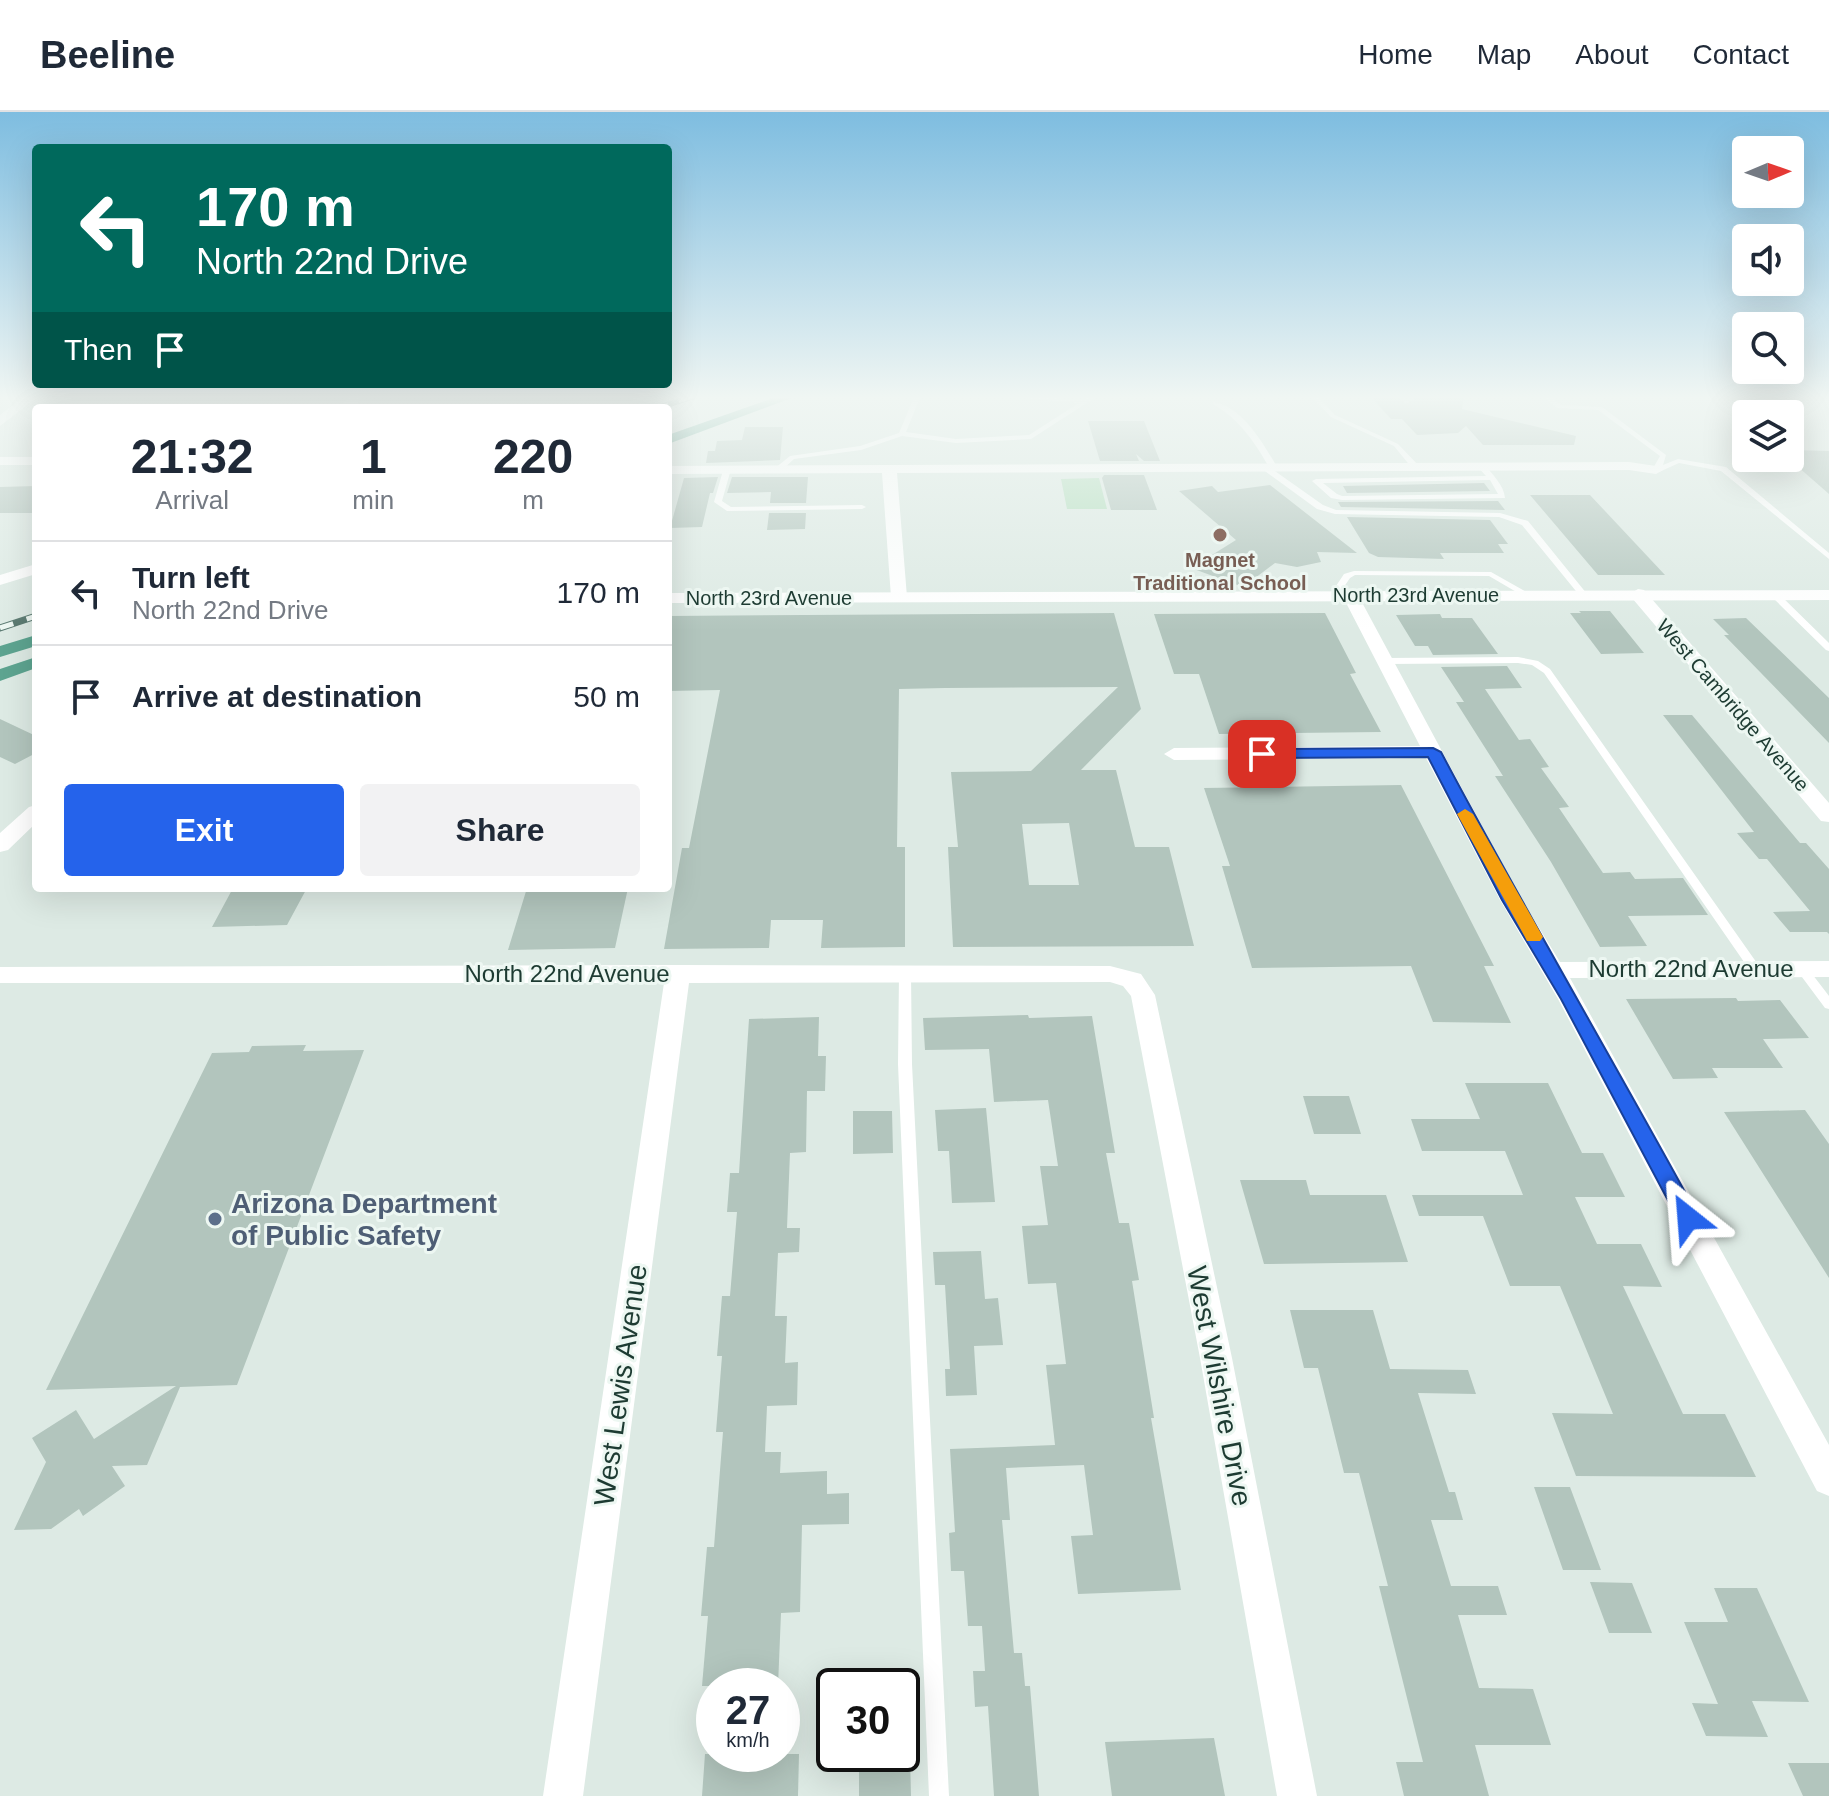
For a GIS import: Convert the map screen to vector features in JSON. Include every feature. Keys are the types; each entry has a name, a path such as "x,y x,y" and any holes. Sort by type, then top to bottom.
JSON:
{"main road":[{"path":"0,652 32,641"},
{"path":"0,675 32,663"}],"street":[{"path":"889,474 899,597"},
{"path":"0,580 32,570"},
{"name":"West Cambridge Avenue","path":"1638,594 1829,816"},
{"path":"1342,595 1386,661 1511,900 1554,970 1829,1479"},
{"name":"North 23rd Avenue","path":"672,598 1829,595"},
{"path":"1174,754 1433,752"},
{"path":"0,845 32,815"},
{"name":"North 22nd Avenue","path":"1554,970 1829,969"},
{"name":"West Lewis Avenue","path":"563,1796 678,973"},
{"name":"North 22nd Avenue","path":"0,975 1110,974 1132,980"},
{"name":"West Wilshire Drive","path":"1132,980 1143,995 1219,1374 1297,1796"}],"lane":[{"path":"726,474 718,502 730,509 862,507"},
{"path":"1277,474 1320,507 1335,512 1500,515 1516,519 1525,523 1583,594"},
{"path":"1487,474 1491,478 1502,496 1354,499 1334,496 1316,481 1491,478"},
{"path":"1729,474 1829,557"},
{"path":"1775,595 1829,648"},
{"path":"1386,661 1518,660 1535,663 1547,671 1755,969"},
{"path":"1802,969 1829,1005"},
{"path":"905,974 905,1064 939,1796"}],"green space":[{"path":"1099,478 1107,509 1067,509 1061,479"}],"building":[{"path":"1806,474 1829,474 1829,494"},
{"path":"1104,475 1144,475 1157,510 1111,510 1102,478"},
{"path":"718,477 713,493 710,493 702,527 672,528 684,478"},
{"path":"732,477 808,477 806,503 770,503 771,492 727,493"},
{"path":"1484,483 1490,491 1347,493 1343,486"},
{"path":"1270,485 1357,553 1317,552 1321,562 1297,567 1275,563 1243,587 1191,568 1236,540 1179,491 1212,486 1218,492"},
{"path":"32,486 32,513 0,513 0,487"},
{"path":"1530,495 1590,495 1665,575 1598,575"},
{"path":"1498,501 1505,510 1341,507 1338,502"},
{"path":"769,513 806,513 805,529 767,530"},
{"path":"1347,517 1490,520 1508,544 1498,544 1504,553 1440,553 1444,559 1378,557 1369,553"},
{"path":"1579,611 1610,611 1644,653 1601,654 1570,613 1581,613"},
{"path":"1114,613 1141,709 1081,770 1116,770 1135,847 1169,847 1194,946 953,947 948,847 958,847 951,772 1031,771 1118,687 899,689 897,847 905,847 905,947 821,948 823,920 771,920 769,948 664,949 682,848 689,848 720,690 672,691 672,616","holes":["1069,823 1079,885 1029,885 1022,824"]},
{"path":"1325,613 1356,673 1350,674 1381,732 1219,734 1199,674 1174,674 1154,614"},
{"path":"1440,614 1442,618 1472,618 1498,654 1433,655 1428,646 1415,646 1396,615"},
{"path":"1746,618 1829,698 1829,743 1724,635 1729,635 1713,619"},
{"path":"1507,666 1522,688 1485,689 1519,740 1530,739 1549,767 1541,768 1569,807 1559,808 1603,873 1630,872 1635,879 1683,878 1708,915 1628,916 1647,946 1600,947 1551,862 1495,776 1503,776 1456,702 1464,702 1441,667"},
{"path":"1663,715 1692,715 1800,843 1806,843 1829,869 1829,934 1790,932 1773,912 1810,911 1767,859 1759,859 1737,833 1754,832"},
{"path":"0,719 32,734 32,755 15,764 0,757"},
{"path":"1401,785 1494,966 1484,966 1511,1023 1433,1022 1411,966 1252,968 1222,866 1230,866 1204,788"},
{"path":"231,892 305,892 287,925 212,927"},
{"path":"526,892 627,892 615,948 508,950"},
{"path":"1736,998 1738,1001 1780,1000 1809,1038 1763,1039 1783,1068 1712,1068 1718,1078 1673,1079 1626,999"},
{"path":"1028,1015 1029,1018 1092,1016 1115,1153 1106,1153 1119,1223 1129,1223 1139,1280 1132,1281 1154,1418 1151,1418 1181,1590 1078,1594 1071,1536 1093,1535 1084,1465 1006,1468 1010,1520 1002,1520 1014,1653 1022,1653 1025,1686 1030,1686 1039,1796 994,1796 988,1706 975,1707 973,1671 985,1671 982,1626 968,1626 964,1571 951,1571 949,1533 955,1532 950,1449 1055,1445 1046,1365 1066,1364 1056,1283 1028,1284 1022,1226 1048,1225 1040,1166 1058,1166 1048,1100 994,1102 989,1049 925,1050 923,1018"},
{"path":"819,1017 818,1056 826,1056 825,1091 807,1091 806,1152 790,1153 787,1228 800,1228 799,1252 778,1253 775,1316 787,1316 785,1363 798,1362 797,1405 767,1406 765,1452 781,1452 780,1473 827,1471 827,1494 849,1493 849,1524 802,1525 800,1612 781,1613 779,1668 704,1668 708,1616 701,1616 707,1547 714,1547 723,1432 716,1432 722,1356 717,1356 722,1296 730,1296 737,1212 727,1212 730,1173 739,1173 749,1019"},
{"name":"Arizona Department of Public Safety","path":"306,1045 303,1051 364,1050 237,1385 180,1387 147,1465 112,1466 125,1486 83,1516 79,1509 51,1529 14,1530 46,1462 32,1438 76,1410 94,1439 176,1386 46,1390 212,1053 249,1052 252,1046"},
{"path":"1465,1083 1548,1083 1582,1153 1603,1153 1625,1197 1575,1197 1597,1244 1641,1244 1662,1287 1623,1286 1683,1414 1725,1414 1756,1477 1576,1476 1552,1413 1613,1414 1560,1286 1510,1286 1483,1216 1419,1216 1412,1195 1523,1195 1505,1151 1422,1151 1411,1119 1480,1119"},
{"path":"1303,1096 1349,1096 1361,1134 1314,1134"},
{"path":"986,1108 995,1202 952,1203 949,1151 938,1151 935,1110"},
{"path":"1805,1110 1829,1144 1829,1278 1724,1112"},
{"path":"853,1111 892,1111 893,1153 853,1154"},
{"path":"1240,1180 1306,1180 1310,1195 1386,1195 1408,1262 1264,1264"},
{"path":"981,1251 985,1299 998,1298 1003,1345 974,1346 977,1395 946,1396 945,1369 950,1369 945,1285 935,1285 933,1252"},
{"path":"1290,1310 1373,1310 1390,1369 1468,1370 1476,1394 1418,1393 1449,1492 1455,1492 1463,1520 1431,1520 1451,1586 1498,1586 1507,1615 1458,1615 1479,1688 1533,1689 1551,1745 1475,1745 1489,1796 1404,1796 1396,1762 1423,1762 1379,1586 1388,1586 1359,1473 1344,1473 1318,1368 1304,1368"},
{"path":"1534,1487 1570,1487 1601,1570 1563,1570"},
{"path":"1590,1582 1632,1583 1652,1633 1609,1633"},
{"path":"1714,1588 1757,1588 1809,1702 1752,1701 1768,1737 1706,1736 1692,1703 1718,1704 1684,1622 1728,1622"},
{"path":"1214,1738 1225,1796 1112,1796 1105,1742"},
{"path":"1788,1763 1829,1763 1829,1796 1803,1796"},
{"path":"704,1772 799,1772 798,1796 702,1796"},
{"path":"859,1772 910,1772 911,1796 859,1796"}],"railway":[{"path":"0,628 32,617"}],"slow traffic":[{"path":"1465,814 1534,937"}],"place":[{"name":"Magnet Traditional School","path":"1220,535"},
{"name":"Arizona Department of Public Safety","path":"215,1219"}],"route":[{"path":"1262,754 1433,752 1511,900 1554,970 1688,1218"}]}
